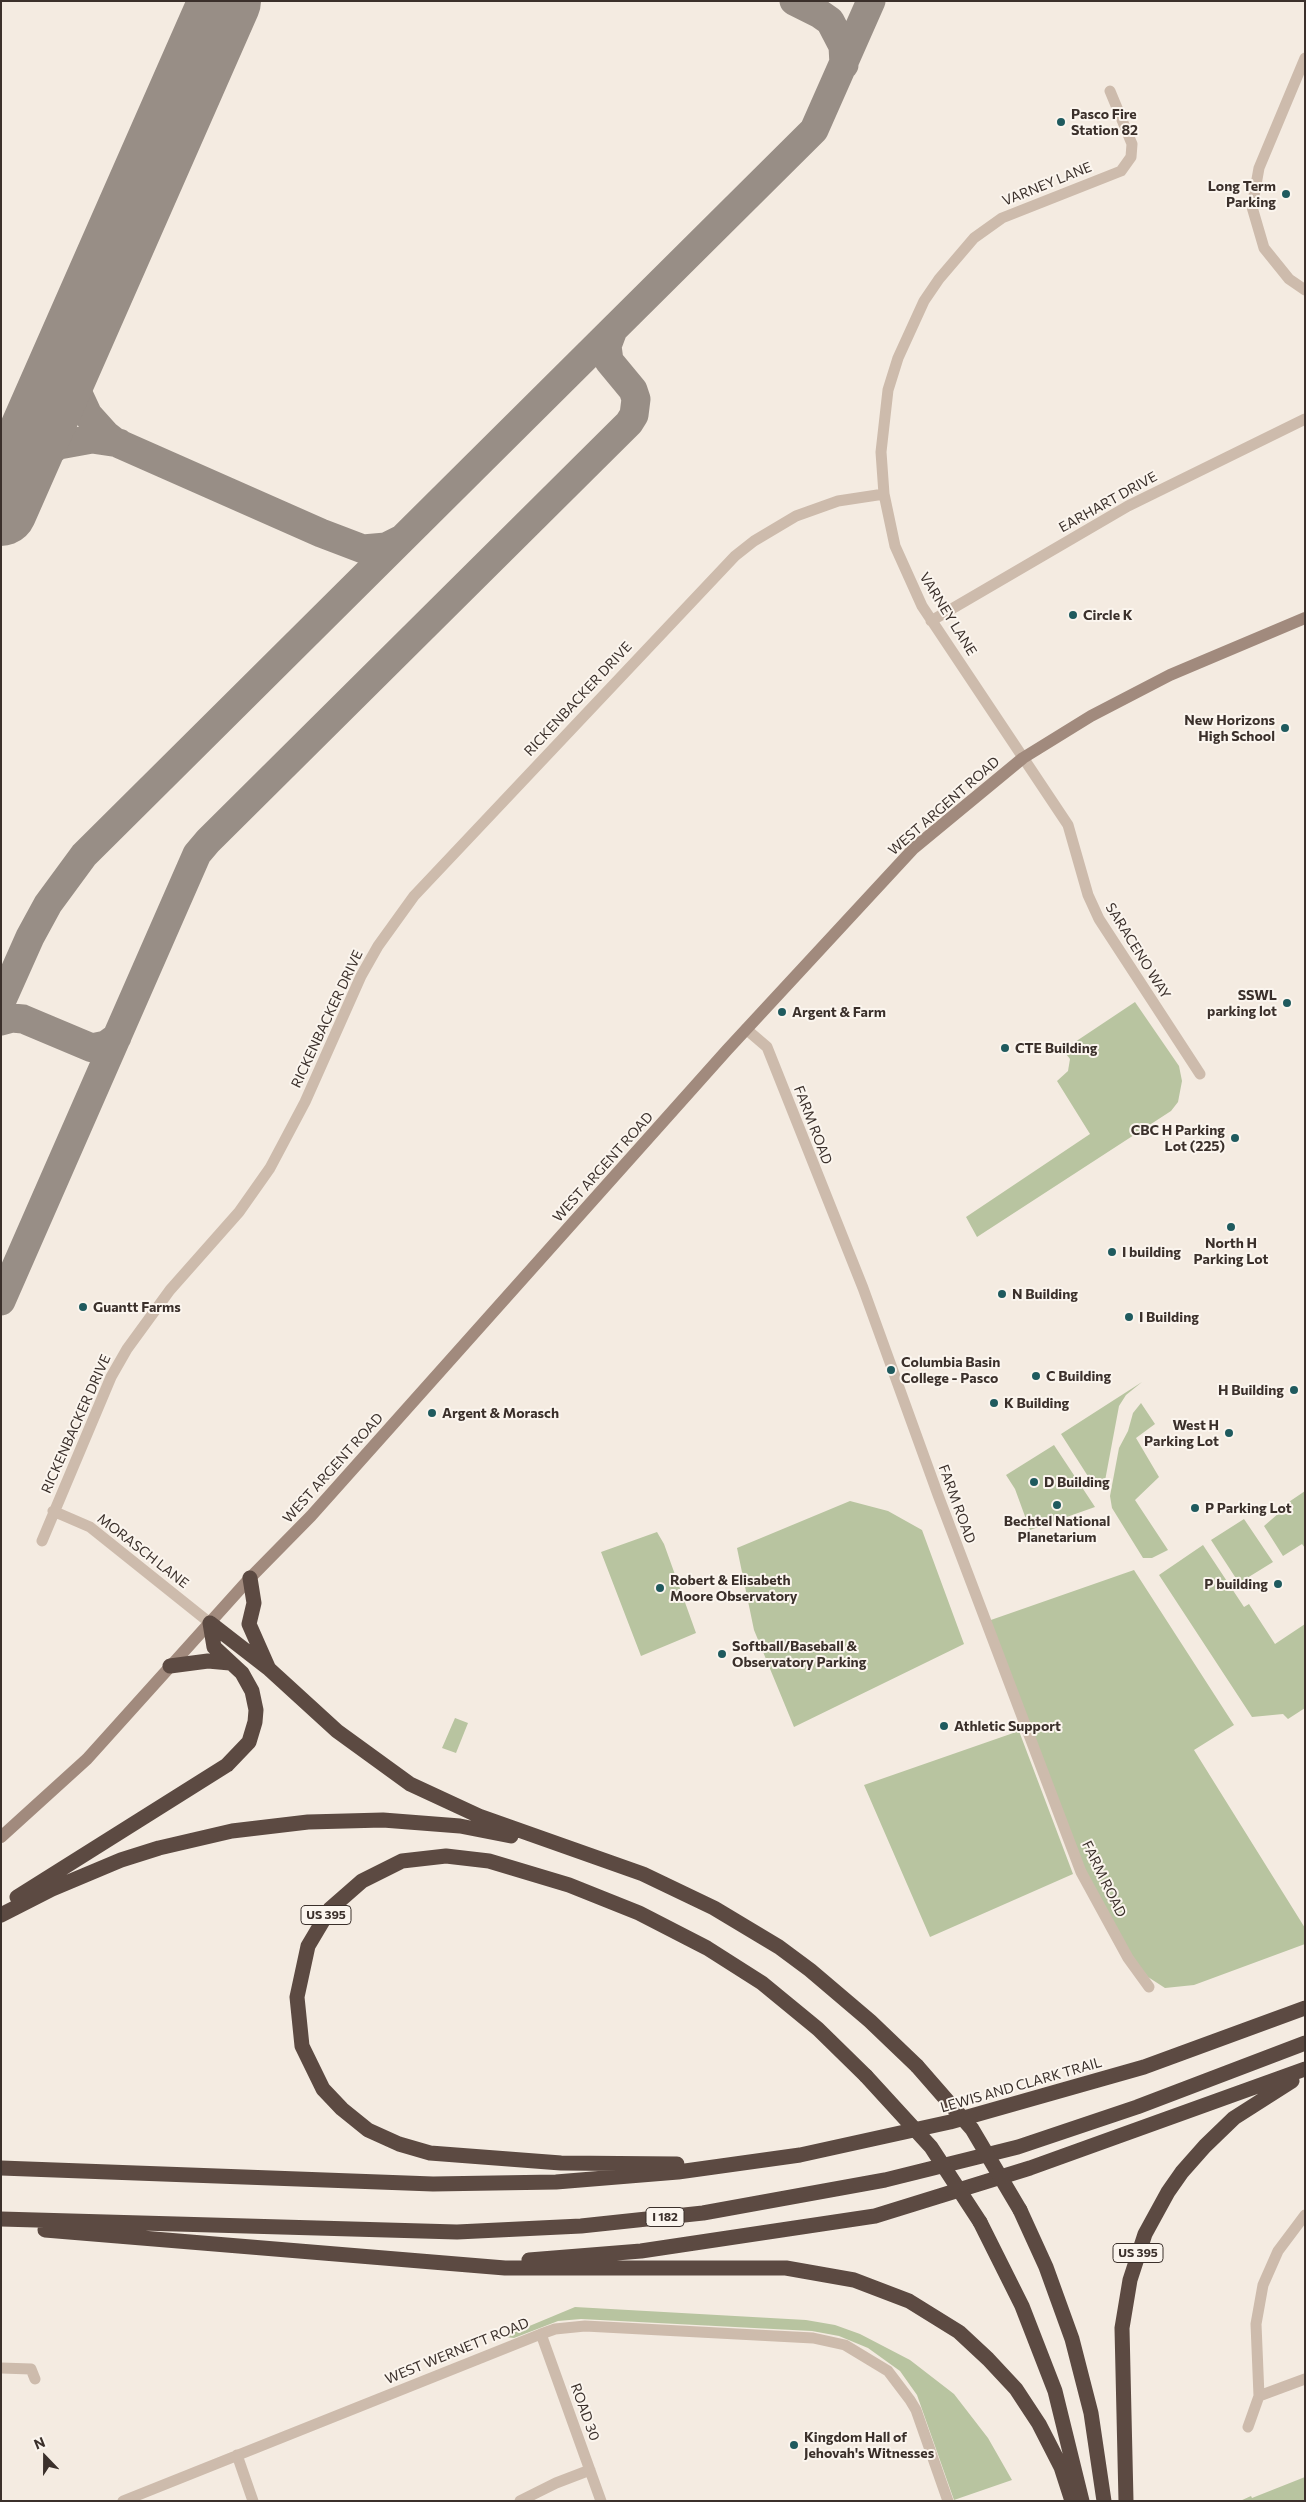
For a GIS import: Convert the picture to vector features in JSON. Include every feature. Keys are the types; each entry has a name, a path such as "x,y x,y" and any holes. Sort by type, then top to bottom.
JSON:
{"highway":[{"path":"250,1578 254,1603 249,1624 268,1668"},
{"path":"1,1907 216,1772 242,1751 253,1731 254,1700 242,1673 214,1646 210,1623"},
{"path":"210,1623 268,1668 337,1731 410,1784 479,1816 574,1849 679,1890 748,1927 779,1947 841,1996 918,2066 972,2129 1020,2210 1046,2267 1072,2339 1091,2413 1104,2501"},
{"path":"170,1666 208,1661 230,1663"},
{"path":"1,1915 52,1889 121,1860 196,1839 269,1826 347,1820 422,1822 496,1833 574,1849"},
{"name":"US 395","path":"739,2165 561,2162 430,2152 399,2144 368,2130 342,2109 323,2089 302,2046 297,1997 308,1946 330,1909 362,1881 402,1861 446,1856 489,1861 569,1885 639,1912 707,1948 762,1984 818,2029 866,2076 931,2147 980,2222 1022,2306 1055,2391 1082,2501"},
{"path":"1250,2029 1261,2016 1305,1998"},
{"name":"LEWIS AND CLARK TRAIL","path":"739,2165 860,2143 950,2122 1144,2067 1305,2008"},
{"name":"I 182","path":"1,2219 458,2232 580,2226 703,2213 885,2180 1018,2147 1136,2108 1305,2043"},
{"path":"460,2265 641,2251 875,2216 1030,2168 1305,2069"},
{"name":"US 395","path":"1126,2501 1122,2328 1130,2280 1146,2234 1168,2192 1182,2172 1205,2146 1234,2118 1284,2085 1305,2074"},
{"path":"1,2168 413,2183 494,2184 617,2178 739,2165"},
{"path":"1,2226 460,2265 607,2270 786,2268 831,2274 870,2285 909,2301 959,2332 988,2359 1016,2390 1039,2424 1061,2467 1072,2501"}],"main road":[{"name":"WEST ARGENT ROAD","path":"1,1837 71,1775 250,1578 311,1516 746,1029 914,848 1023,758 1130,695 1170,675 1305,618"}],"street":[{"path":"1305,58 1259,168 1252,207 1264,248 1289,279 1305,290"},
{"name":"VARNEY LANE","path":"1023,758 931,621 908,579 895,546 884,494 881,452 888,390 901,350 924,302 938,280 974,238 1002,218 1121,171 1131,157 1132,144 1110,91"},
{"name":"EARHART DRIVE","path":"931,621 1128,506 1305,419"},
{"name":"RICKENBACKER DRIVE","path":"42,1541 53,1510 111,1377 127,1349 170,1290 239,1212 270,1168 305,1102 362,976 378,946 414,896 735,556 777,527 810,511 852,498 884,494"},
{"name":"SARACENO WAY","path":"1023,758 1068,825 1088,895 1099,919 1200,1074"},
{"name":"FARM ROAD","path":"746,1029 766,1047 863,1288 938,1495 1081,1872 1128,1958 1149,1986"},
{"name":"MORASCH LANE","path":"53,1510 94,1531 210,1623"},
{"path":"1248,2426 1259,2396 1256,2324 1263,2285 1278,2251 1305,2215"},
{"name":"WEST WERNETT ROAD","path":"123,2501 555,2329 585,2326 820,2339 845,2345 888,2370 900,2385 916,2410 948,2501"},
{"name":"ROAD 30","path":"542,2334 601,2501"},
{"path":"1,2368 31,2368 34,2379"},
{"path":"1259,2396 1305,2379"},
{"path":"237,2455 253,2501"},
{"path":"520,2501 556,2483 590,2470"}],"green space":[{"path":"1135,1002 1179,1066 1182,1081 1178,1102 1171,1111 977,1237 966,1217 1090,1134 1057,1081 1068,1071 1070,1059 1063,1050"},
{"path":"1142,1382 1126,1395 1119,1406 1104,1486 1099,1488 1091,1481 1061,1434"},
{"path":"1141,1403 1155,1424 1136,1438 1159,1477 1135,1500 1168,1550 1152,1558 1143,1558 1112,1508 1110,1496 1119,1448 1128,1431 1133,1413"},
{"path":"1054,1445 1095,1507 1030,1530 1015,1489 1006,1475"},
{"path":"1305,1491 1305,1548 1302,1544 1283,1556 1264,1526 1279,1513 1277,1510"},
{"path":"850,1501 888,1511 922,1530 964,1644 794,1727 754,1630 737,1548"},
{"path":"1244,1519 1273,1562 1239,1583 1211,1540"},
{"path":"657,1532 664,1544 696,1633 641,1656 601,1552"},
{"path":"1203,1545 1244,1607 1249,1604 1275,1644 1305,1624 1305,1708 1288,1719 1283,1714 1252,1717 1159,1575"},
{"path":"1134,1570 1234,1725 1194,1750 1305,1928 1305,1944 1194,1985 1165,1988 1148,1977 1130,1954 1078,1856 988,1621"},
{"path":"455,1718 468,1723 456,1753 442,1748"},
{"path":"1019,1731 1073,1874 930,1937 864,1785"},
{"path":"575,2307 806,2320 835,2325 860,2334 910,2360 954,2394 988,2438 1012,2480 954,2500 917,2395 900,2371 868,2348 839,2336 812,2331 581,2319 558,2321 514,2338 503,2337"},
{"path":"1305,2477 1305,2501 1240,2501 1251,2496 1252,2498"}],"taxiway":[{"path":"794,1 830,21 843,46 844,65"},
{"path":"1,1002 30,937 48,904 84,855 814,130 871,1"},
{"path":"81,330 73,360 75,387 88,415 115,442 321,533 363,549 386,547 400,540"},
{"path":"1,1301 197,854 629,423 634,415 636,399 633,390 609,361 607,346 613,330"},
{"path":"11,489 26,468 37,458 59,445 92,439 119,443"},
{"path":"1,1021 12,1018 23,1019 92,1048 106,1045 117,1037"}],"runway":[{"path":"1,510 225,1"}],"place":[{"name":"Pasco Fire Station 82","path":"1061,122"},
{"name":"Long Term Parking","path":"1286,194"},
{"name":"Circle K","path":"1073,615"},
{"name":"New Horizons High School","path":"1285,728"},
{"name":"SSWL parking lot","path":"1287,1003"},
{"name":"Argent & Farm","path":"782,1012"},
{"name":"CTE Building","path":"1005,1048"},
{"name":"CBC H Parking Lot (225)","path":"1235,1138"},
{"name":"North H Parking Lot","path":"1231,1227"},
{"name":"I building","path":"1112,1252"},
{"name":"N Building","path":"1002,1294"},
{"name":"Guantt Farms","path":"83,1307"},
{"name":"I Building","path":"1129,1317"},
{"name":"Columbia Basin College - Pasco","path":"891,1370"},
{"name":"C Building","path":"1036,1376"},
{"name":"H Building","path":"1294,1390"},
{"name":"K Building","path":"994,1403"},
{"name":"Argent & Morasch","path":"432,1413"},
{"name":"West H Parking Lot","path":"1229,1433"},
{"name":"D Building","path":"1034,1482"},
{"name":"Bechtel National Planetarium","path":"1057,1505"},
{"name":"P Parking Lot","path":"1195,1508"},
{"name":"P building","path":"1278,1584"},
{"name":"Robert & Elisabeth Moore Observatory","path":"660,1588"},
{"name":"Softball/Baseball & Observatory Parking","path":"722,1654"},
{"name":"Athletic Support","path":"944,1726"},
{"name":"Kingdom Hall of Jehovah's Witnesses","path":"794,2445"}]}
